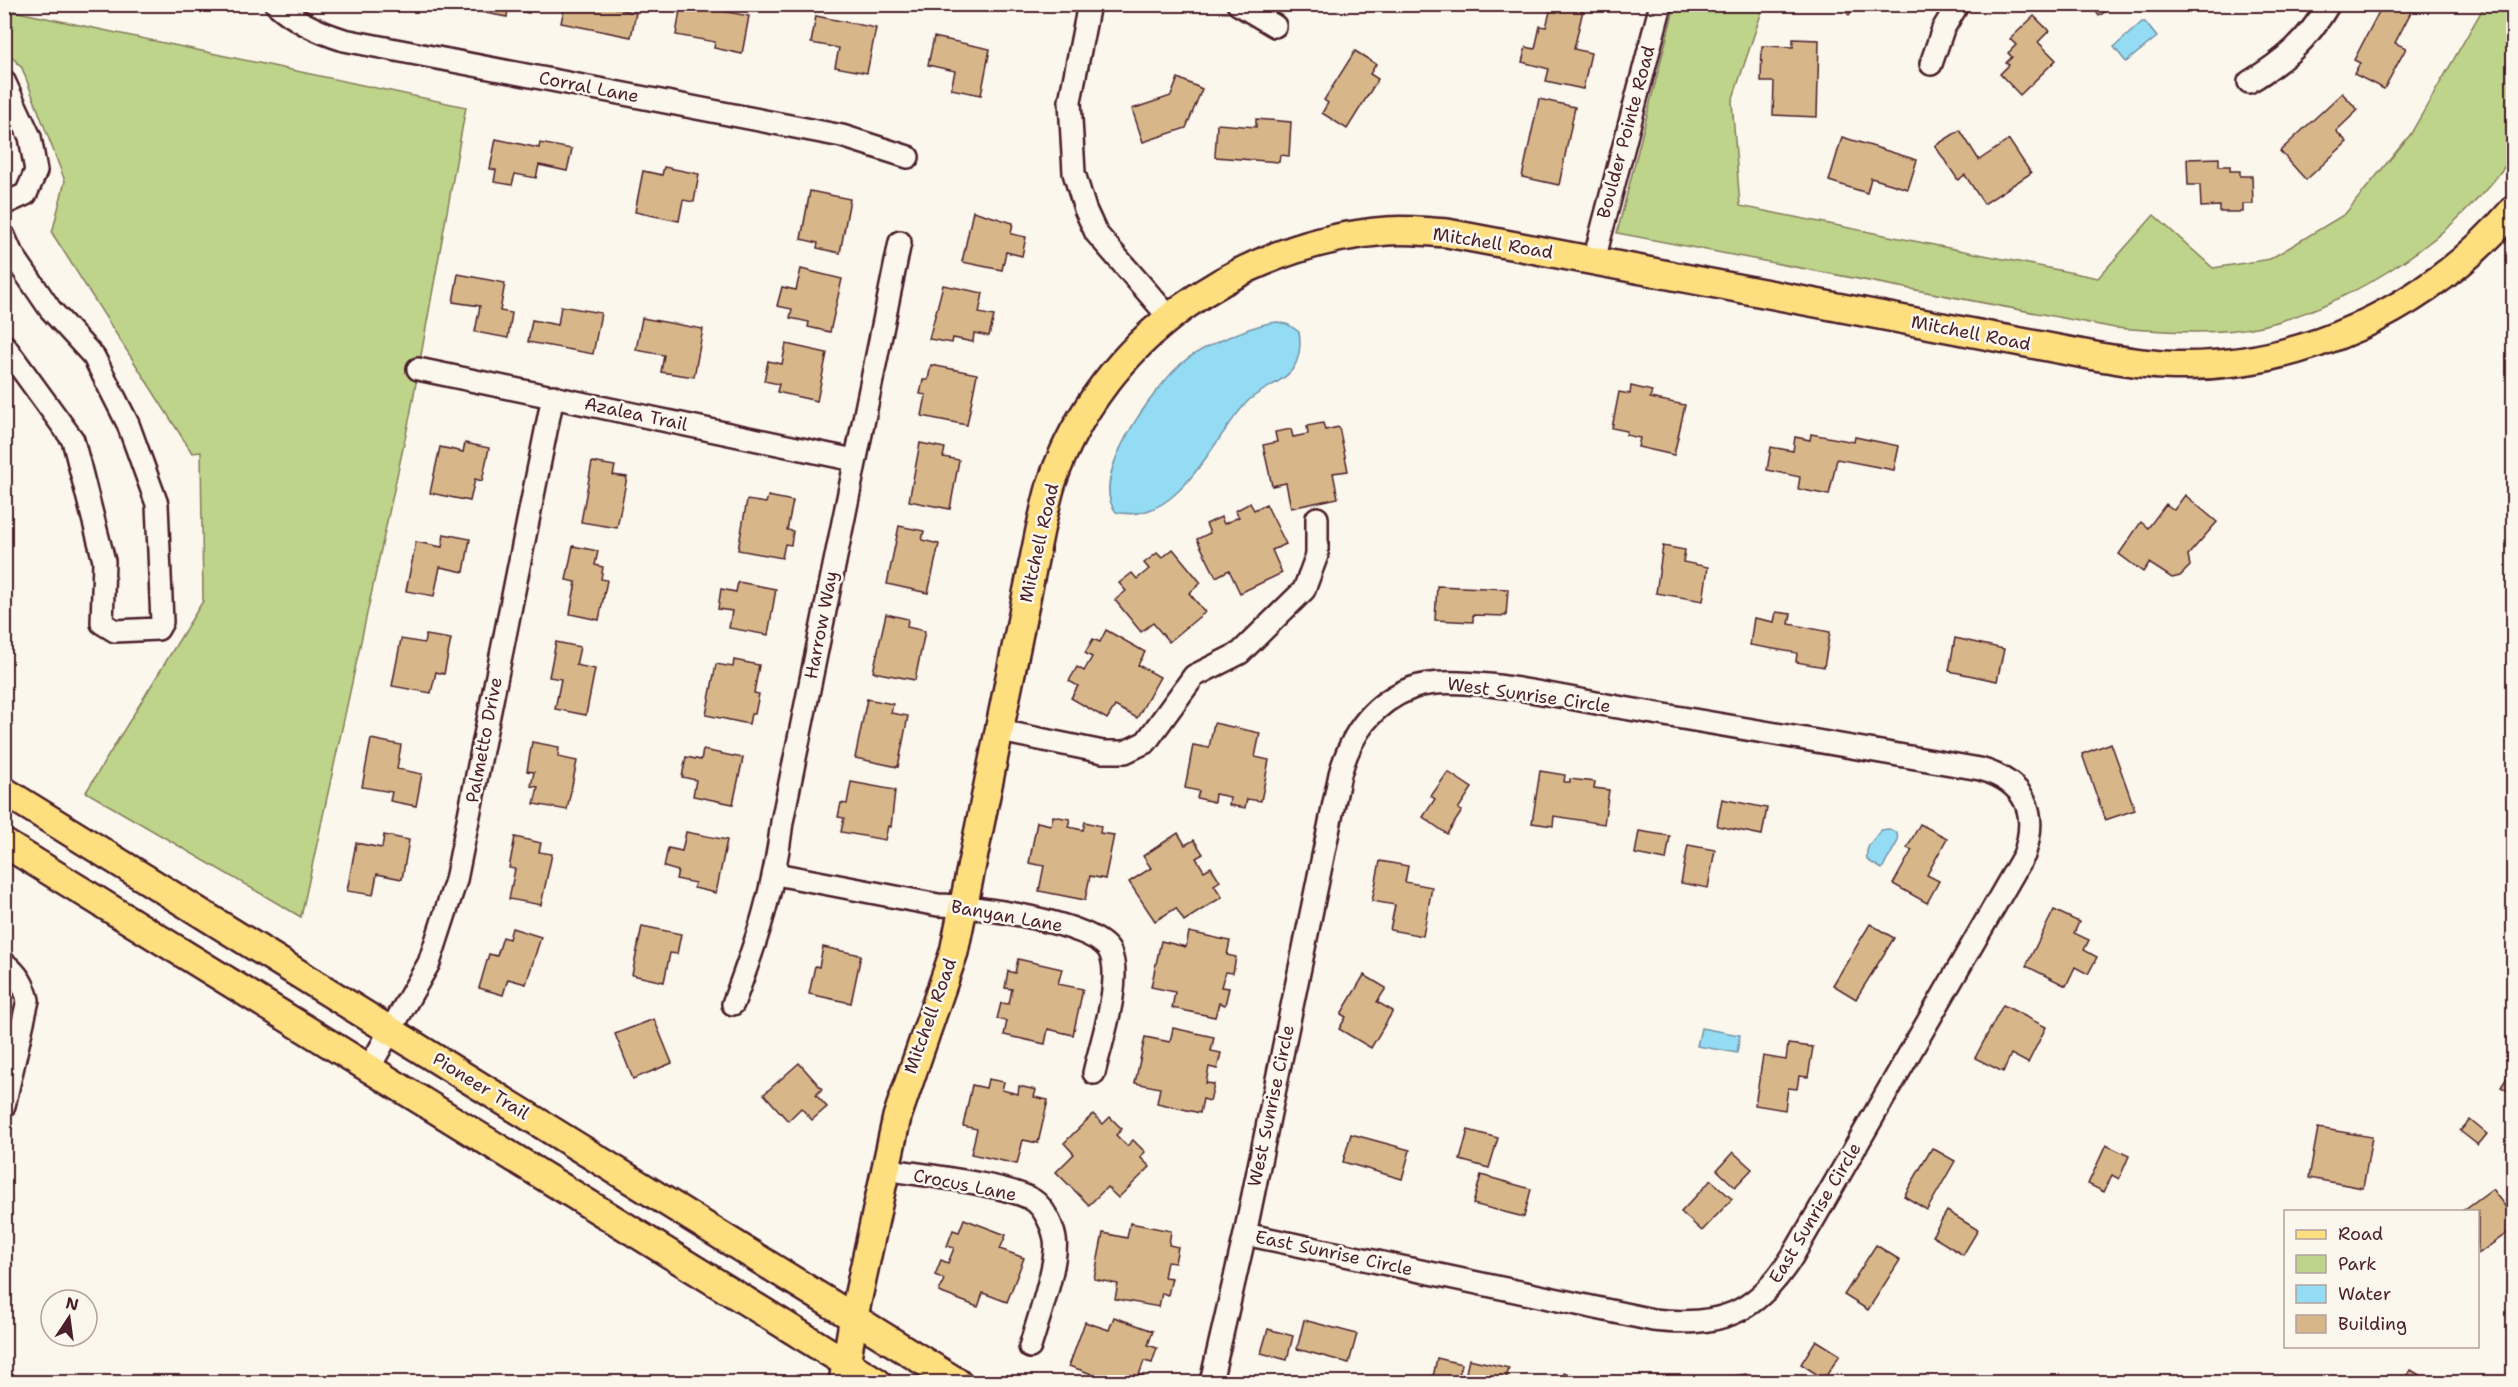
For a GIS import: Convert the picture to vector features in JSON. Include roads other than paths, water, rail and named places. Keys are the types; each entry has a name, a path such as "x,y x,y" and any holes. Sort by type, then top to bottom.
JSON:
{"main road":[{"name":"Mitchell Road","path":"844,1374 885,1169 906,1085 954,952 1040,530 1053,481 1074,434 1107,382 1144,339 1197,296 1242,269 1297,249 1388,230 1447,233 2100,357 2163,365 2220,364 2278,354 2334,338 2388,314 2440,281 2485,242 2514,209"},
{"name":"Pioneer Trail","path":"4,791 854,1316 957,1383"},
{"path":"4,843 369,1068 844,1374 877,1383"}],"street":[{"name":"Corral Lane","path":"276,4 291,18 318,32 344,40 842,136 908,157"},
{"path":"1089,4 1070,101 1074,172 1085,209 1096,233 1169,317"},
{"path":"1238,4 1275,26"},
{"name":"Boulder Pointe Road","path":"1594,260 1661,4"},
{"path":"1931,64 1943,29 1958,4"},
{"path":"2249,82 2282,62 2312,32 2329,4"},
{"path":"4,81 30,137 36,171 26,194 4,204"},
{"path":"4,236 11,252 50,309 94,357 128,424 157,504 162,622 158,629 115,631 102,622 104,561 73,440 4,345"},
{"name":"Harrow Way","path":"733,1004 757,941 776,874 782,822 900,242"},
{"name":"Azalea Trail","path":"418,369 854,460"},
{"name":"Palmetto Drive","path":"369,1068 429,963 456,880 552,396"},
{"path":"1000,730 1103,752 1125,752 1146,742 1194,676 1240,653 1304,590 1317,555 1317,518"},
{"name":"West Sunrise Circle","path":"1211,1383 1245,1234 1340,774 1348,745 1373,714 1388,700 1405,691 1444,681 1494,687 1980,769 2000,775 2017,787 2026,804 2032,821 2024,855"},
{"name":"East Sunrise Circle","path":"1245,1234 1653,1320 1685,1323 1719,1319 1748,1306 1774,1284 1792,1257 2024,855"},
{"name":"Banyan Lane","path":"776,874 938,905 963,905 1074,928 1095,937 1109,950 1114,981 1094,1073"},
{"path":"4,963 16,972 25,987 28,1000 4,1106"},
{"name":"Crocus Lane","path":"885,1169 1012,1191 1035,1201 1049,1220 1055,1241 1051,1269 1030,1347"}],"water":[{"path":"2142,22 2145,22 2157,37 2126,62 2114,47"},
{"path":"1278,322 1289,325 1299,332 1299,354 1290,372 1249,400 1193,476 1176,493 1159,506 1139,513 1116,512 1109,497 1110,477 1128,433 1156,391 1190,357 1242,331"},
{"path":"1889,829 1897,833 1898,841 1882,869 1867,860 1867,850 1881,830"},
{"path":"1701,1028 1740,1035 1737,1053 1697,1046"}]}
